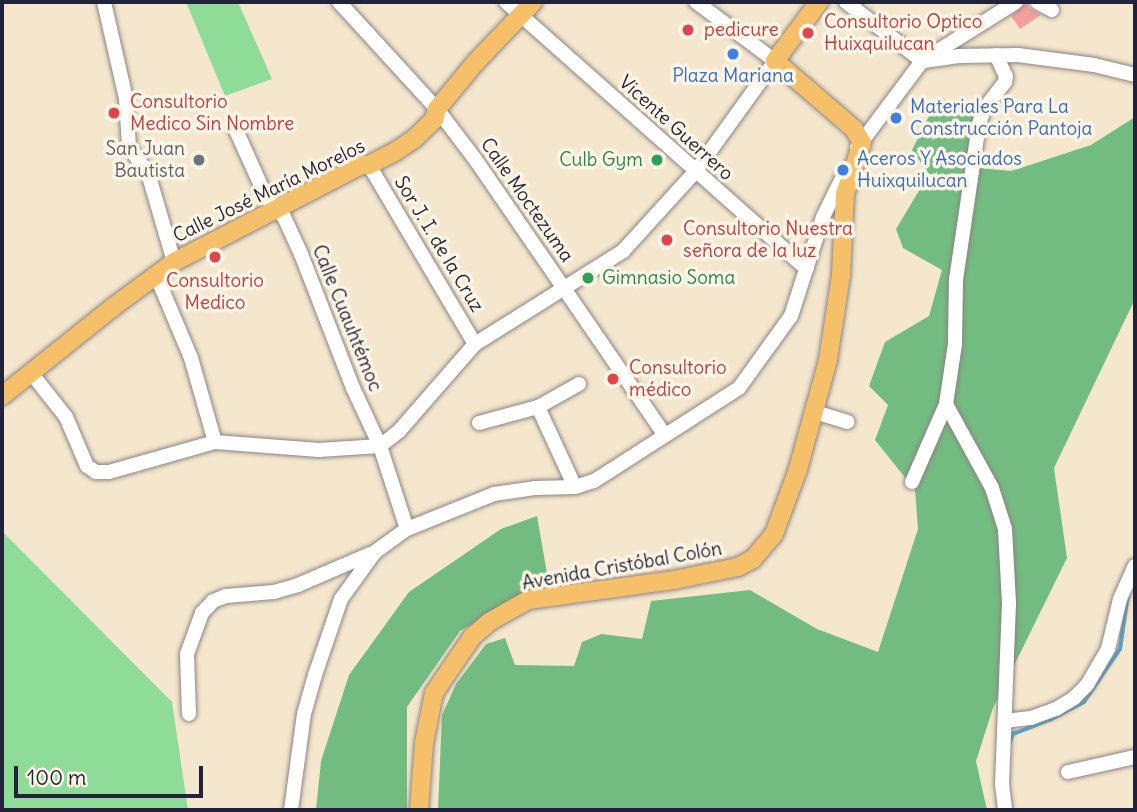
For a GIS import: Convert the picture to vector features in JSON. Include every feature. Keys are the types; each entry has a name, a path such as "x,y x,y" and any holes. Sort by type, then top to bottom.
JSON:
{"main road":[{"path":"819,2 775,61 854,129 862,143"},
{"name":"Calle José María Morelos","path":"2,397 113,307 174,262 360,165 369,165 414,139 434,120 437,109 527,8"},
{"name":"Avenida Cristóbal Colón","path":"419,810 422,763 434,693 472,637 489,622 528,600 696,576 738,567 753,559 774,534 815,412 837,309 845,194 862,143"}],"street":[{"path":"104,2 126,99 129,147 148,173 174,262"},
{"name":"Calle Moctezuma","path":"339,2 437,109 566,289 665,435"},
{"name":"Vicente Guerrero","path":"506,2 527,8 695,172 807,269"},
{"path":"32,374 66,417 87,466 96,472 109,472 215,442 319,450 380,446 399,431 475,344 623,251 695,172 775,61 696,2"},
{"path":"846,2 922,61 996,55 1094,65 1135,75"},
{"path":"189,714 187,654 202,613 213,601 226,596 274,592 298,585 375,552 407,529 494,494 535,488 575,487 594,481 739,388 791,316 823,218 862,143 922,61 1016,2"},
{"path":"1037,2 1052,10"},
{"path":"912,482 946,404 955,344 956,279 979,124 984,109 1001,90 1006,76 996,55"},
{"name":"Calle Cuauhtémoc","path":"235,128 267,199 284,217 301,254 349,377 380,446 407,529"},
{"name":"Sor J. I. de la Cruz","path":"369,165 475,344"},
{"path":"156,275 191,359 215,442"},
{"path":"479,423 538,407 579,384"},
{"path":"946,404 992,488 1005,528 1009,603 1002,784 1005,810"},
{"path":"538,407 575,487"},
{"path":"815,412 848,422"},
{"path":"291,810 304,715 315,675 341,599 375,552"},
{"path":"1005,721 1031,718 1056,709 1074,698 1087,685 1108,649 1120,599 1135,566"},
{"path":"1068,772 1135,757"}],"green space":[{"path":"186,2 238,2 272,79 225,96"},
{"path":"938,98 971,106 974,122 968,167 1011,171 1091,145 1135,117 1135,299 1054,468 1067,558 993,708 976,761 987,810 438,810 442,715 456,684 486,644 505,638 515,665 574,666 582,642 601,634 642,639 651,601 750,590 817,629 878,652 918,529 915,490 875,440 888,405 869,386 885,342 929,316 942,270 903,248 896,229 929,174 912,150"},
{"path":"537,516 548,579 460,631 407,707 407,810 316,810 321,761 349,675 409,592 501,529"},
{"path":"2,531 172,702 188,810 2,810"}],"building":[{"path":"1027,2 1029,8 1041,15 1020,29 1011,16"}],"waterway":[{"path":"1010,742 1013,734 1050,720 1084,702 1120,649 1128,595"}],"place":[{"name":"pedicure","path":"688,30"},
{"name":"Consultorio Optico Huixquilucan","path":"808,33"},
{"name":"Plaza Mariana","path":"733,54"},
{"name":"Consultorio Medico Sin Nombre","path":"114,113"},
{"name":"Materiales Para La Construcción Pantoja","path":"896,118"},
{"name":"San Juan Bautista","path":"199,160"},
{"name":"Culb Gym","path":"657,160"},
{"name":"Aceros Y Asociados Huixquilucan","path":"843,170"},
{"name":"Consultorio Nuestra señora de la luz","path":"667,240"},
{"name":"Consultorio Medico","path":"215,257"},
{"name":"Gimnasio Soma","path":"588,278"},
{"name":"Consultorio médico","path":"613,379"}]}
